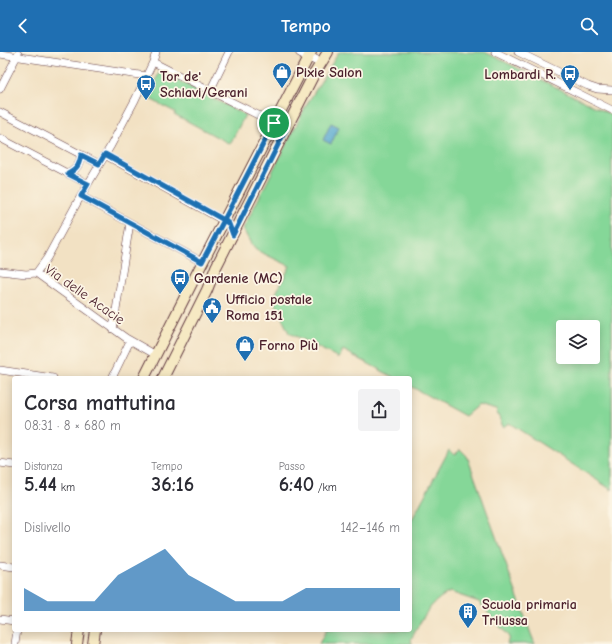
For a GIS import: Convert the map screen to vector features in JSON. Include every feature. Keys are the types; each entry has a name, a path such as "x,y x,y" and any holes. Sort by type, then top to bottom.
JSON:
{"main road":[{"path":"164,376 216,267 286,129 328,52"},
{"path":"145,376 274,123 307,53"},
{"path":"77,644 78,632"},
{"path":"93,644 96,632"}],"street":[{"path":"36,273 47,258 124,121 153,62 156,52"},
{"path":"210,91 229,52"},
{"path":"494,52 612,110"},
{"path":"518,52 588,86 597,89 611,89"},
{"path":"307,53 321,63"},
{"path":"0,54 18,54 146,76"},
{"path":"0,89 18,54"},
{"path":"153,62 286,129"},
{"path":"0,112 99,164"},
{"path":"0,138 88,184"},
{"path":"105,154 224,220 229,224 233,235"},
{"path":"68,174 78,167 81,155"},
{"path":"81,196 202,262"},
{"path":"113,329 130,223"},
{"name":"Via delle Acacie","path":"0,271 26,274 36,273 130,341 156,354"},
{"path":"113,376 130,341"},
{"path":"0,370 40,376"},
{"path":"0,464 12,465"},
{"path":"0,565 12,567"},
{"path":"0,619 12,621"},
{"path":"15,644 17,632"}],"green space":[{"path":"339,52 485,52 612,115 612,490 509,423 503,427 496,410 478,405 465,416 412,387 412,376 391,376 343,350 339,358 289,333 274,301 276,293 290,266 256,250 243,229 307,104"},
{"path":"160,71 245,115 230,144 174,114 175,112 150,99 150,92"},
{"path":"460,449 467,456 535,644 507,644 509,637 479,602 450,592 431,606 411,639 412,644 319,644 325,632 412,632 412,519 449,450 454,455"}],"water":[{"path":"331,123 339,127 331,144 323,140"}],"place":[{"name":"Pixie Salon","path":"282,89"},
{"name":"Lombardi R.","path":"570,91"},
{"name":"Tor de' Schiavi/Gerani","path":"146,101"},
{"name":"Gardenie (MC)","path":"180,295"},
{"name":"Ufficio postale Roma 151","path":"212,324"},
{"name":"Forno Più","path":"245,362"},
{"name":"Scuola primaria Trilussa","path":"468,629"}],"route":[{"path":"274,123 224,220 105,154 99,164 81,155 78,167 68,174 88,184 81,196 202,262 224,220 229,224 233,235 286,129 274,123"}]}
